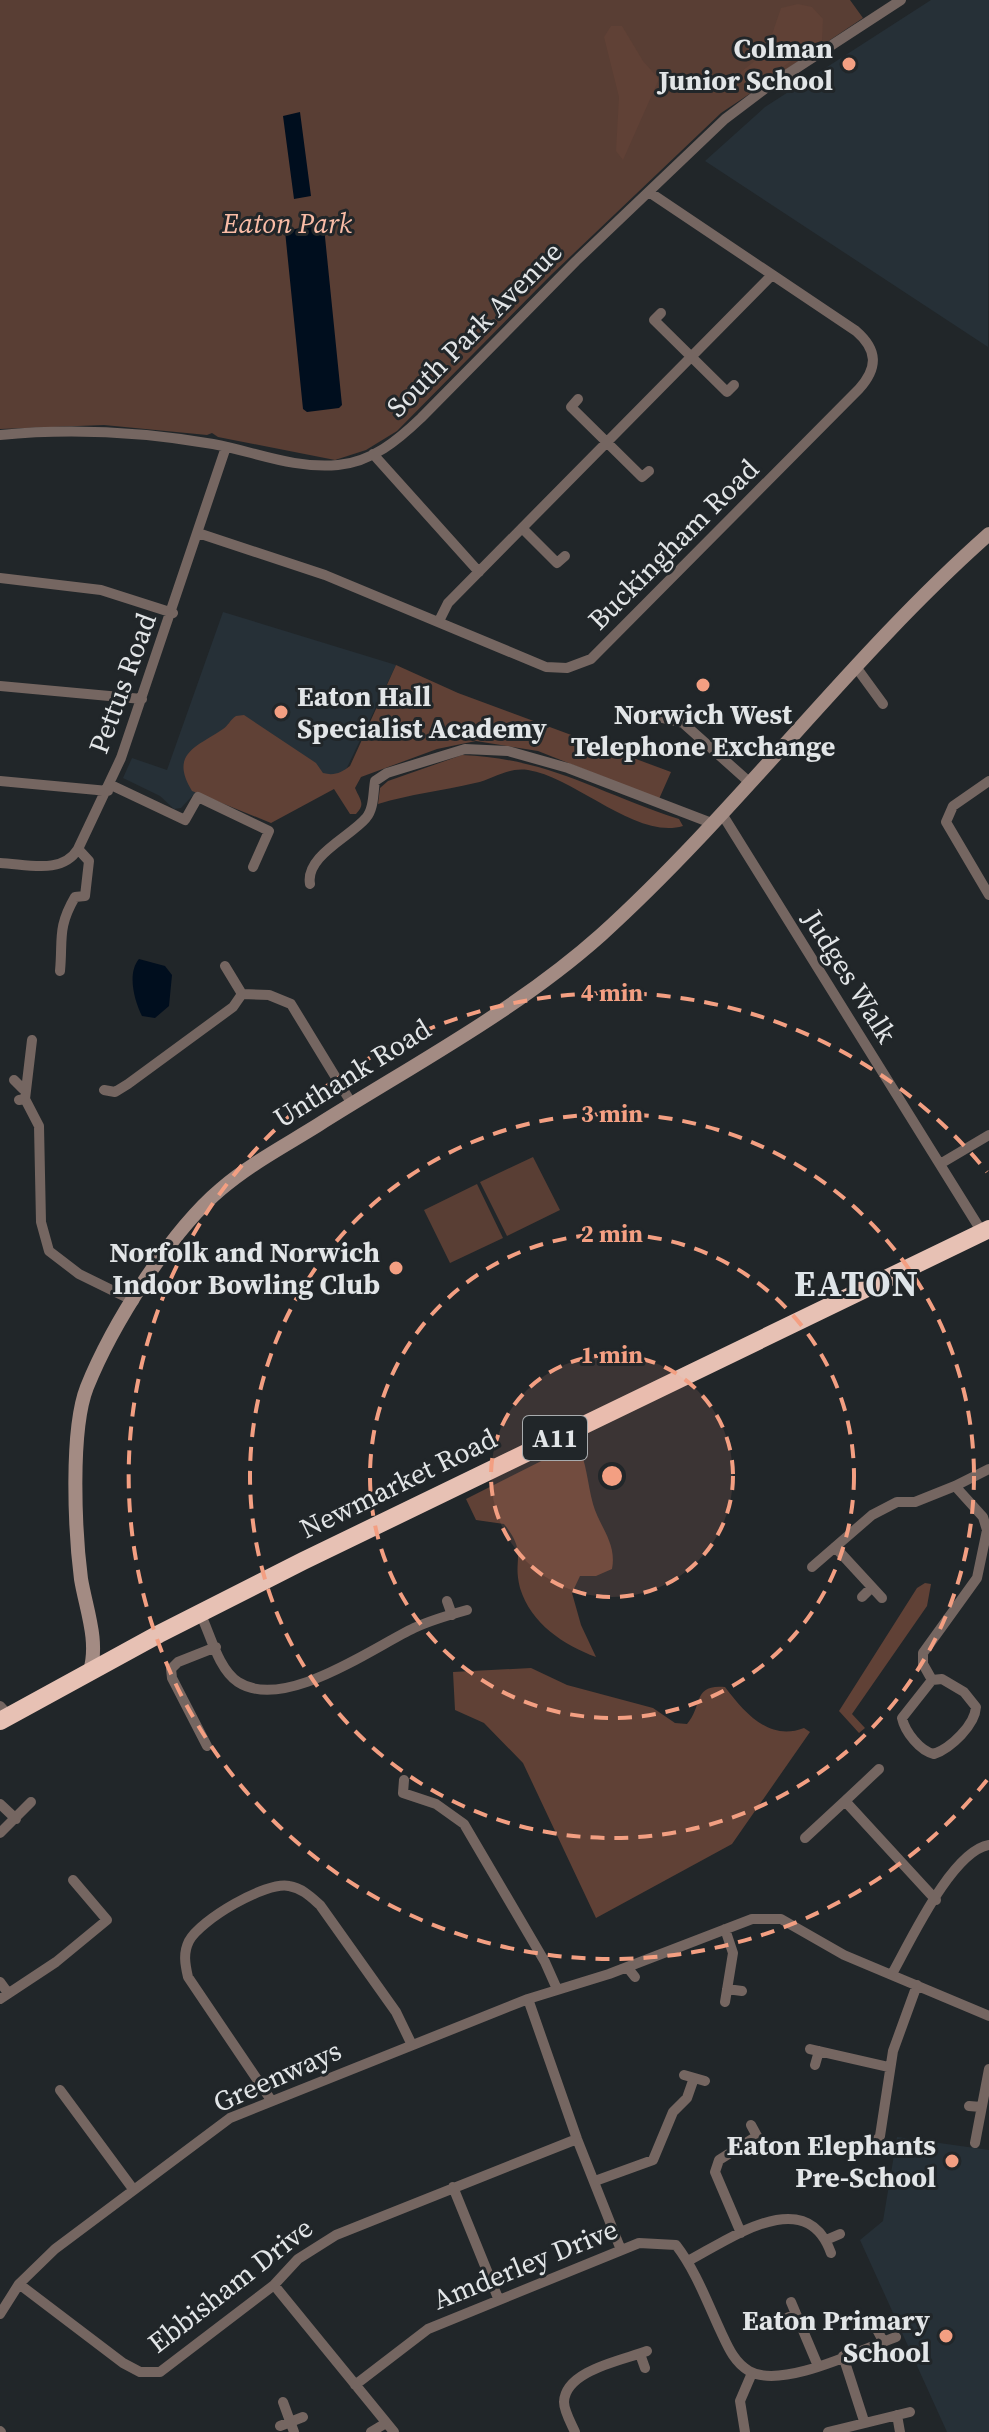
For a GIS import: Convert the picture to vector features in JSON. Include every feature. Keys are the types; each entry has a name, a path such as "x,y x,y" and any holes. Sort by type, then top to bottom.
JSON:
{"highway":[{"name":"Newmarket Road","path":"0,1736 4,1715 116,1656 986,1230"}],"street":[{"name":"South Park Avenue","path":"0,435 109,433 226,447 307,466 340,465 373,454 399,438 421,418 649,192 746,101 901,0"},
{"name":"Buckingham Road","path":"198,533 325,575 546,667 567,668 591,659 859,389 873,369 874,359 867,341 649,192"},
{"path":"439,621 448,603 772,275"},
{"path":"653,320 727,392"},
{"path":"571,407 642,477"},
{"name":"Pettus Road","path":"78,849 110,788 173,613 226,447"},
{"path":"373,454 479,572"},
{"path":"522,528 557,563"},
{"name":"Unthank Road","path":"90,1671 94,1652 79,1552 80,1410 90,1380 134,1301 181,1230 210,1198 238,1175 524,995 572,960 718,819 748,781 856,667 989,534"},
{"path":"0,578 86,587 173,613"},
{"path":"856,667 883,704"},
{"path":"0,686 142,699"},
{"path":"662,718 686,718 748,781"},
{"path":"310,884 308,876 318,860 368,817 375,781 387,773 465,749 508,751 539,758 718,819"},
{"path":"0,781 110,788 185,820 198,797 269,831 253,867"},
{"path":"989,781 953,806 946,822 989,895"},
{"name":"Judges Walk","path":"718,819 940,1164 986,1230"},
{"path":"0,863 62,865 71,860 78,849 89,861 85,896 75,897 66,913 59,940 64,966"},
{"path":"225,966 242,994 291,1004 352,1104"},
{"path":"104,1090 115,1092 128,1084 233,1007 242,994"},
{"path":"22,1096 30,1075 32,1040"},
{"path":"14,1080 39,1126 41,1222 49,1251 79,1274 134,1301"},
{"path":"940,1164 989,1135"},
{"path":"812,1567 872,1515 897,1502 915,1502 989,1469"},
{"path":"932,1680 923,1664 923,1653 971,1589 987,1530 983,1517 955,1486"},
{"path":"835,1547 882,1598"},
{"path":"862,1597 872,1587"},
{"path":"447,1601 452,1615"},
{"path":"200,1613 237,1682 257,1689 276,1690 299,1685 418,1626 467,1610"},
{"path":"90,1627 100,1645 116,1656"},
{"path":"207,1746 172,1678 171,1669 178,1662 216,1647"},
{"path":"932,1680 951,1682 976,1707 971,1724 934,1754 926,1752 903,1726 902,1718 932,1680"},
{"path":"805,1838 879,1769"},
{"path":"404,1780 402,1794 436,1804 464,1824 545,1962 557,1989"},
{"path":"845,1801 936,1900"},
{"path":"0,1833 31,1802"},
{"path":"0,1804 16,1819"},
{"path":"892,1974 961,1861 979,1847 989,1845"},
{"path":"0,1982 4,1996 110,1924 73,1880"},
{"path":"271,2100 188,1977 184,1958 188,1942 197,1929 261,1889 290,1886 308,1894 320,1905 396,2012 412,2045"},
{"name":"Greenways","path":"0,2314 19,2284 55,2249 230,2118 528,1999 627,1967 752,1919 781,1919 834,1951 989,2016"},
{"path":"725,1929 733,1953 725,2002"},
{"path":"627,1967 635,1977"},
{"path":"872,2146 883,2138 889,2067 917,1985"},
{"path":"727,1989 742,1991"},
{"path":"528,1999 577,2139 621,2250"},
{"path":"815,2065 815,2050 889,2067"},
{"path":"975,2143 989,2069"},
{"path":"595,2181 653,2160 673,2112 687,2098 694,2078"},
{"path":"60,2090 133,2189"},
{"path":"969,2106 981,2107"},
{"path":"751,2125 767,2151"},
{"path":"741,2233 715,2172 719,2160 757,2136"},
{"name":"Ebbisham Drive","path":"19,2284 123,2363 151,2374 169,2368 274,2285 298,2259 336,2235 577,2139"},
{"path":"453,2187 498,2298"},
{"path":"831,2253 826,2240 807,2224 787,2217 769,2220 688,2261 732,2354 752,2373 775,2376 818,2366 896,2337"},
{"path":"826,2240 840,2234"},
{"name":"Amderley Drive","path":"355,2385 428,2329 639,2243 657,2241 676,2245 688,2261"},
{"path":"274,2285 394,2432"},
{"path":"791,2302 818,2366"},
{"path":"784,2319 796,2314"},
{"path":"874,2324 883,2341"},
{"path":"575,2432 564,2402 568,2389 590,2373 644,2353 645,2368"},
{"path":"843,2356 864,2421"},
{"path":"745,2432 740,2401 752,2373"},
{"path":"283,2402 288,2427 303,2417"},
{"path":"828,2432 910,2412"},
{"path":"897,2415 900,2432"},
{"path":"371,2432 386,2423"}],"shaded area":[{"path":"931,0 989,0 988,347 705,161 765,107"},
{"path":"798,4 812,7 823,19 822,40 762,81 752,85 738,83 741,72 766,52 781,8"},
{"path":"611,26 622,26 643,61 659,79 623,160 616,151 619,97 604,37"},
{"name":"Eaton Hall Specialist Academy","path":"223,612 396,665 343,776 197,791 181,808 174,809 160,796 123,778 132,758 167,770"},
{"path":"396,665 458,693 671,772 659,799 538,751 476,741 437,749 361,777 355,788 361,805 356,814 350,814 334,789 271,823 192,791 183,768 189,752 225,728 236,716 244,715 316,763 323,773 334,774 344,770 350,766"},
{"path":"462,755 494,758 549,770 679,819 683,826 665,828 646,824 546,775 528,770 514,770 475,783 378,804 380,788 388,781"},
{"path":"577,1443 593,1504 610,1543 613,1560 612,1569 596,1576 580,1576 572,1593 581,1625 596,1657 572,1646 540,1622 520,1588 516,1542 504,1524 476,1520 466,1499"},
{"path":"925,1583 931,1584 927,1606 852,1714 865,1728 859,1733 839,1711 917,1588"},
{"path":"531,1668 567,1685 653,1708 675,1723 687,1724 707,1689 725,1687 749,1715 769,1728 791,1731 804,1728 810,1732 732,1844 596,1918 523,1763 484,1723 455,1710 453,1672"},
{"name":"Eaton Primary School","path":"897,2137 989,2150 989,2432 947,2432 860,2240 883,2221"}],"green space":[{"name":"Eaton Park","path":"0,0 850,0 863,18 721,113 551,275 397,431 366,450 335,460 218,437 212,433 104,425 0,429"},
{"path":"533,1157 560,1210 507,1236 480,1182"},
{"path":"477,1184 503,1238 450,1263 424,1210"}],"water":[{"path":"300,112 311,196 294,199 283,116"},
{"path":"320,224 324,227 342,405 307,412 303,409 285,231"},
{"path":"139,959 165,966 172,975 169,1006 155,1018 142,1016 134,995 133,972"}],"place":[{"name":"Colman Junior School","path":"849,64"},
{"name":"Norwich West Telephone Exchange","path":"703,685"},
{"name":"Eaton Hall Specialist Academy","path":"281,712"},
{"name":"Norfolk and Norwich Indoor Bowling Club","path":"396,1268"},
{"name":"Eaton Elephants Pre-School","path":"952,2161"},
{"name":"Eaton Primary School","path":"946,2336"}],"district":[{"name":"EATON","path":"857,1283"}]}
